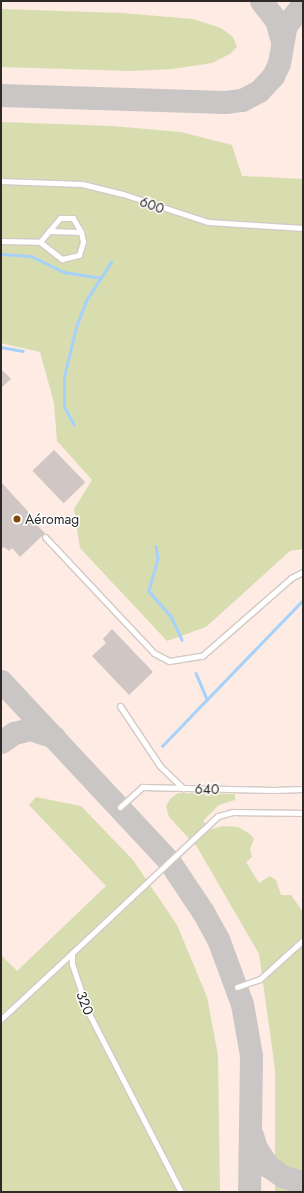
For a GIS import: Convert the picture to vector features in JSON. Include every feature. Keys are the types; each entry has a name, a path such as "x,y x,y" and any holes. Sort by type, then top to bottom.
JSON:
{"lane":[{"name":"600","path":"1,181 82,184 123,194 208,222 303,228"},
{"path":"1,241 40,242 62,259 71,259 79,255 83,242 81,232 73,218 60,218 40,242"},
{"path":"49,231 81,232"},
{"path":"45,537 141,640 154,653 169,661 188,660 202,656 291,578 303,572"},
{"path":"120,706 160,766 183,788"},
{"name":"640","path":"120,807 142,787 303,789"},
{"path":"1,1019 211,821 224,812 303,813"},
{"path":"237,987 260,979 303,940"},
{"name":"320","path":"72,953 72,964 88,1012 180,1192"}],"shaded area":[{"path":"1,1 303,1 303,1192 1,1192"}],"green space":[{"path":"1,9 122,13 193,19 221,28 233,37 237,47 230,54 212,63 172,69 132,71 1,67"},
{"path":"1,122 112,126 181,132 232,145 242,176 303,179 303,549 290,551 206,627 167,641 80,548 74,509 92,480 57,441 54,403 40,352 1,343"},
{"path":"178,793 235,794 235,800 219,805 203,821 212,829 223,826 238,827 250,834 254,839 250,849 252,857 246,862 259,883 270,876 276,880 281,895 291,895 303,912 303,1192 275,1192 275,1069 259,954 197,847 169,817 166,806 170,799"},
{"path":"36,797 81,806 133,860 177,925 207,997 218,1055 220,1192 1,1192 1,955 17,971 106,886 29,805"}],"building":[{"path":"1,369 11,379 1,388"},
{"path":"54,450 85,482 64,503 32,471"},
{"name":"Aéromag","path":"1,482 34,518 32,520 45,533 20,557 12,548 9,551 4,547 1,549"},
{"path":"112,629 153,672 129,695 92,656 106,643 103,639"}],"waterway":[{"path":"1,254 31,256 64,272 101,278"},
{"path":"74,425 64,407 64,377 76,327 87,299 111,262"},
{"path":"1,347 23,351"},
{"path":"156,546 158,559 149,591 171,616 182,640"},
{"path":"162,746 303,600"},
{"path":"196,673 207,699"}],"taxiway":[{"path":"261,1 276,20 282,41"},
{"path":"1,95 225,102 242,100 259,91 273,76 279,63 286,25 303,4"},
{"path":"1,681 169,861 203,912 218,939 242,1004 251,1055 249,1192"},
{"path":"1,742 14,733 30,729 54,737"},
{"path":"252,1135 256,1148 268,1166 284,1177 303,1182"}],"place":[{"name":"Aéromag","path":"17,519"}]}
